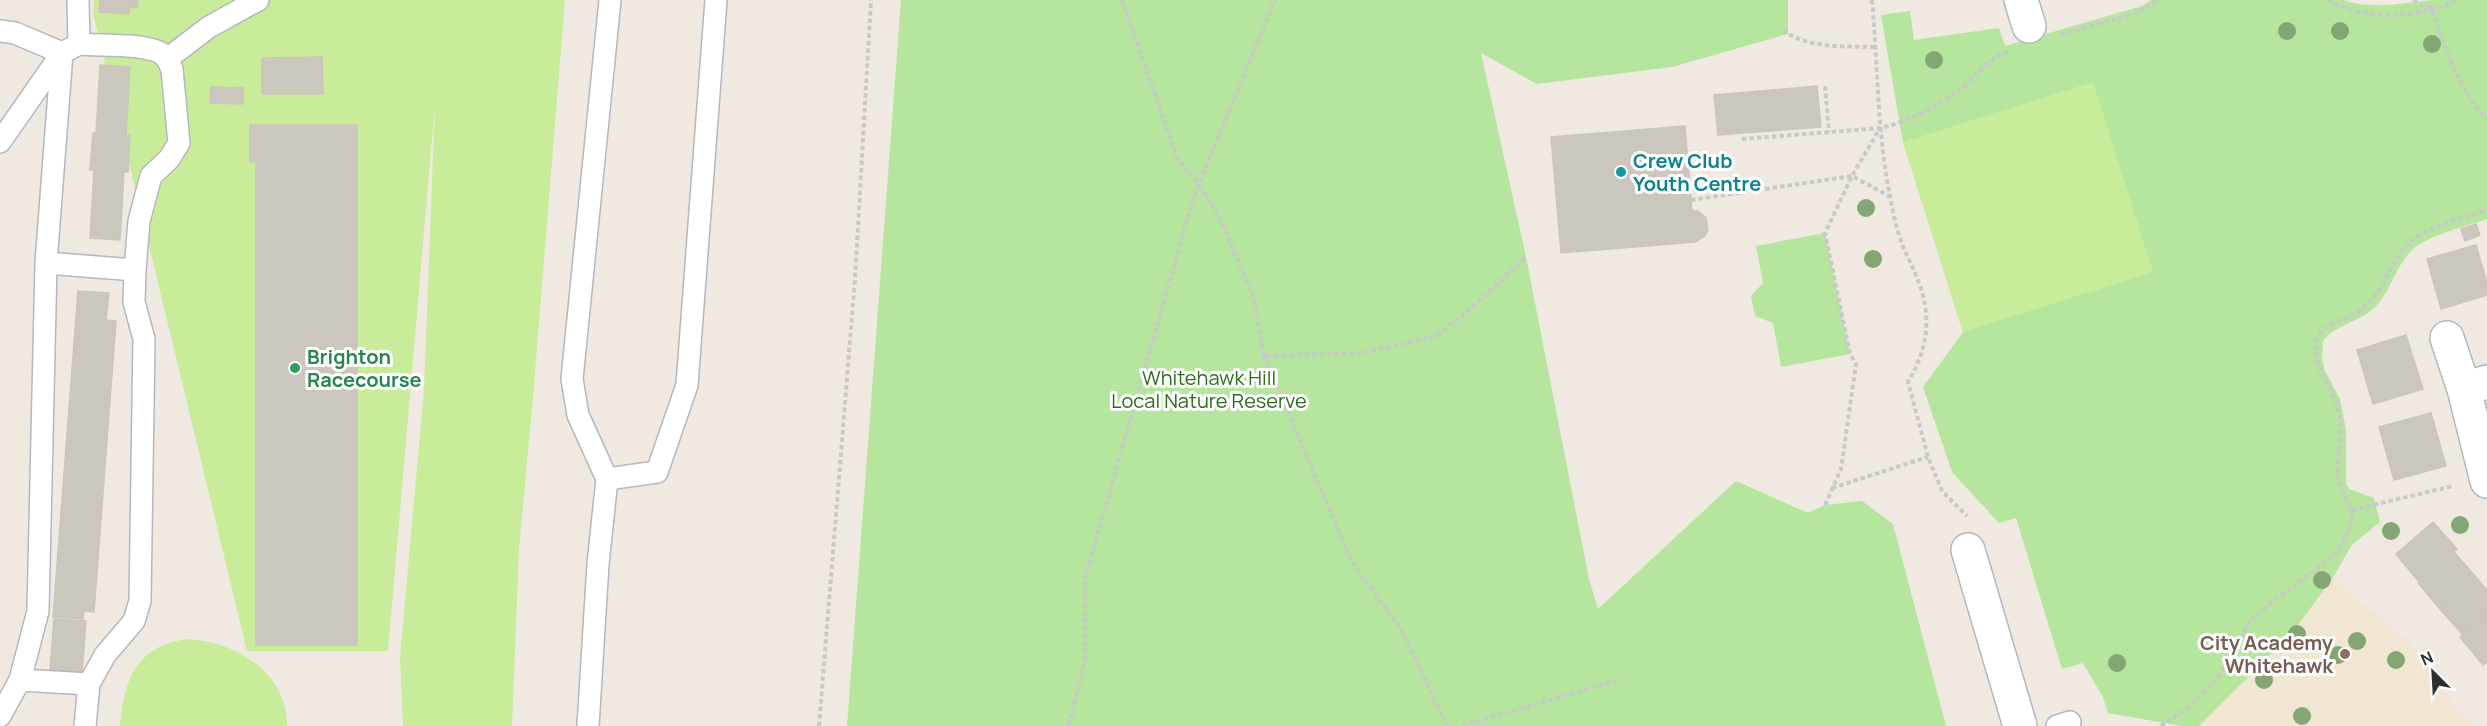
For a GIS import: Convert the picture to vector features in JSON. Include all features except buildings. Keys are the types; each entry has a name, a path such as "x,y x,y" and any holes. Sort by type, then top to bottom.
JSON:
{"street":[{"path":"2447,338 2476,386 2486,479"},
{"path":"1968,550 2020,726"}],"lane":[{"path":"0,716 20,680 38,611 46,263 70,48 78,0"},
{"path":"167,59 209,27 258,0"},
{"path":"588,726 598,564 607,479 578,415 572,379 610,0"},
{"path":"607,479 657,471 687,385 716,0"},
{"path":"0,31 70,48 144,48 160,53 167,59 172,69 179,144 169,159 151,176 139,221 135,270 134,302 144,339 140,601 134,621 105,655 89,684 85,726"},
{"path":"0,142 70,48"},
{"path":"46,263 135,270"},
{"path":"20,680 89,684"}],"path":[{"path":"819,726 855,279 871,0"},
{"path":"1122,0 1178,160 1199,184 1220,219 1253,296 1264,356 1352,562 1402,631 1447,726"},
{"path":"1069,726 1085,660 1085,579 1199,184 1275,0"},
{"path":"1872,0 1881,128 1890,196 1905,251 1914,267 1924,299 1926,332 1922,357 1908,382 1928,457 1941,491 1971,520 1978,546 1968,550"},
{"path":"2328,0 2351,10 2371,13 2413,13 2432,10 2457,0"},
{"path":"2413,0 2432,10 2456,71 2476,106 2487,118"},
{"path":"1783,30 1788,34 1819,44 1876,47"},
{"path":"1825,86 1829,132"},
{"path":"1742,139 1881,128"},
{"path":"1825,506 1841,469 1856,363 1850,354 1825,233 1852,176 1881,128"},
{"path":"1691,200 1852,176 1890,196"},
{"path":"2161,726 2186,710 2216,680 2252,618 2335,555 2351,524 2352,510 2339,482 2341,427 2339,409 2318,364 2317,340 2322,331 2371,301 2386,281 2401,251 2415,237 2487,210"},
{"path":"1264,356 1363,352 1436,336 1467,312 1526,257"},
{"path":"1832,488 1928,457"},
{"path":"2352,510 2486,479"},
{"path":"1462,726 1617,680"}],"shaded area":[{"name":"City Academy Whitehawk","path":"2332,579 2408,640 2453,703 2473,726 2199,726 2292,633"}],"green space":[{"name":"Brighton Racecourse","path":"94,0 565,0 519,549 512,726 403,726 400,657 424,390 435,104 388,651 247,651 93,14"},
{"name":"Whitehawk Hill Local Nature Reserve","path":"901,0 1788,0 1788,34 1672,67 1537,84 1481,53 1526,257 1589,579 1598,609 1736,481 1808,513 1825,505 1862,501 1893,524 1946,726 847,726"},
{"path":"2151,0 2343,0 2366,5 2389,5 2435,0 2487,0 2487,219 2447,232 2426,241 2411,251 2405,257 2379,303 2373,309 2333,332 2323,341 2322,359 2325,371 2340,399 2346,430 2346,484 2349,489 2374,498 2380,522 2352,545 2332,579 2292,633 2199,726 2182,726 2108,713 2103,697 2083,663 2062,669 2016,518 1999,523 1952,472 1923,387 1963,332 1903,142 1881,15 1910,11 1914,40 1999,28 2005,46 2142,6"},
{"path":"2093,82 2153,272 1963,332 1903,142"},
{"path":"1825,233 1850,354 1781,367 1773,323 1755,316 1751,296 1763,283 1756,246"},
{"path":"187,639 223,646 255,663 279,690 285,707 287,726 120,726 125,694 136,668 144,657 170,643"}],"place":[{"name":"Crew Club Youth Centre","path":"1621,172"},
{"name":"Brighton Racecourse","path":"295,368"},
{"name":"City Academy Whitehawk","path":"2345,654"}]}
